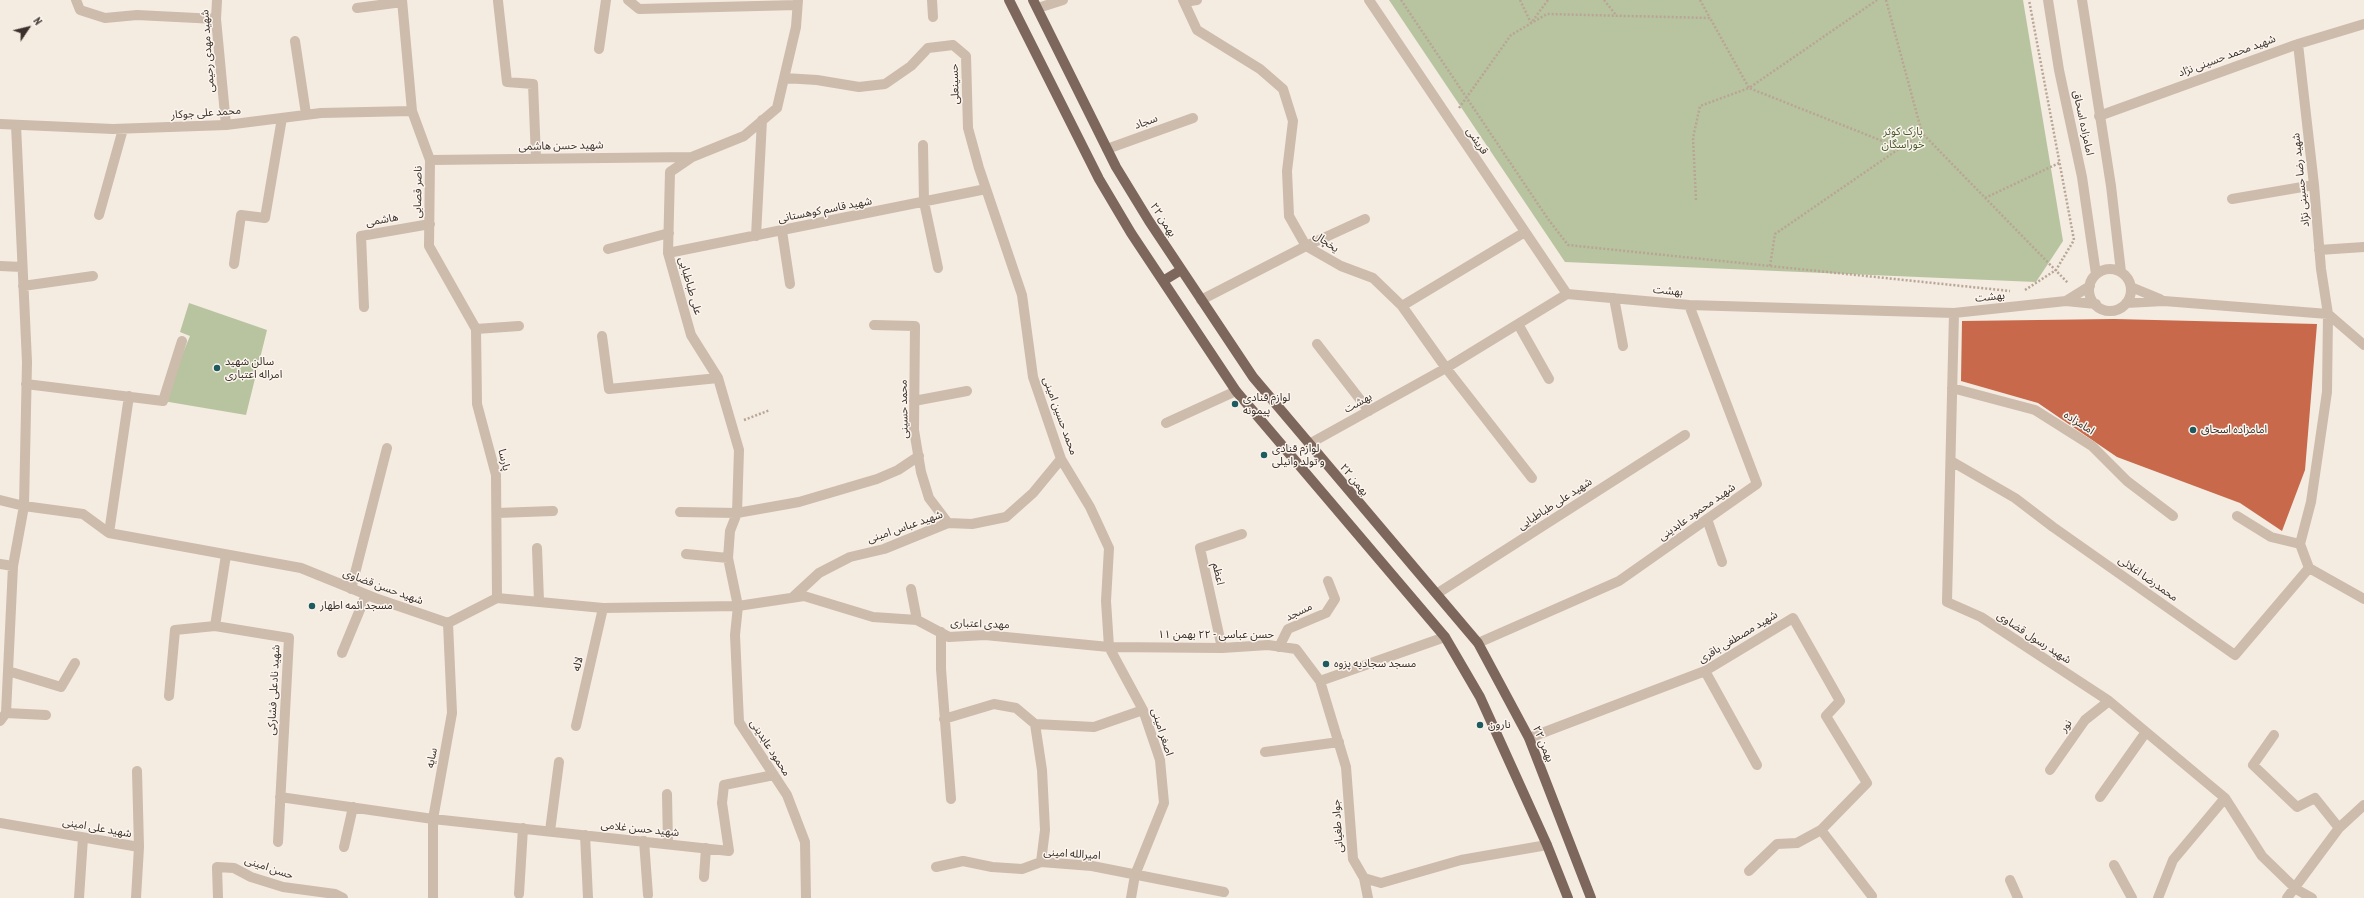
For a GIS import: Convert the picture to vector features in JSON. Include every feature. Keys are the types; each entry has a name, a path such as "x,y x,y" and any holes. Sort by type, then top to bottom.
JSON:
{"main road":[{"path":"1009,0 1099,179 1163,281 1236,391 1445,636 1480,697 1547,845 1568,898"},
{"name":"۲۲ بهمن","path":"1036,4 1107,149 1149,221 1253,377 1362,508 1438,593 1478,643 1529,738 1591,898"},
{"path":"1163,281 1181,270"}],"street":[{"path":"76,0 80,10 105,18 137,15 216,19"},
{"name":"شهید مهدی رحیمی","path":"217,0 216,19 226,125"},
{"path":"599,49 606,0"},
{"path":"628,0 639,9 725,3 797,2"},
{"path":"932,0 933,17"},
{"path":"1036,4 1063,0"},
{"path":"1184,1 1197,0"},
{"name":"قریشی","path":"1369,0 1449,121 1568,294"},
{"name":"امامزاده اسحاق","path":"2048,0 2059,70 2082,177 2096,274"},
{"name":"امامزاده اسحاق","path":"2082,0 2111,186 2122,272"},
{"path":"357,8 402,1"},
{"name":"ناصر قصابی","path":"402,1 412,111 430,160 429,246 476,328"},
{"path":"498,1 507,82 533,84 536,158"},
{"name":"یخچال","path":"1184,1 1197,30 1260,69 1283,89 1293,121 1287,171 1289,216 1306,246 1341,266 1374,278 1402,306 1446,368 1532,478"},
{"name":"علی طباطبایی","path":"738,606 728,558 730,531 737,513 739,450 718,378 691,335 668,253 670,172 692,157 744,136 777,108 796,27 797,2"},
{"name":"شهید محمد حسینی نژاد","path":"2099,116 2298,44 2364,24"},
{"path":"295,41 306,114"},
{"name":"شهید رضا حسینی نژاد","path":"2298,44 2314,185 2319,250 2328,314"},
{"name":"حسینعلی","path":"784,78 817,80 859,87 885,84 911,66 928,48 953,45 966,56 968,128 986,189"},
{"name":"محمد علی جوکار","path":"0,124 16,126 123,129 226,125 306,114 412,111"},
{"path":"234,264 241,215 265,218 282,118"},
{"name":"سجاد","path":"1107,149 1193,118"},
{"path":"756,236 762,120"},
{"path":"16,126 26,384 24,506 13,566 8,671 3,717 46,714"},
{"path":"99,215 123,129"},
{"path":"923,145 924,202 938,268"},
{"name":"شهید حسن هاشمی","path":"430,160 692,157"},
{"path":"2232,199 2314,185"},
{"name":"شهید قاسم کوهستانی","path":"668,253 986,189"},
{"name":"محمد حسین امینی","path":"986,189 1022,295 1033,377 1061,459 1090,507 1108,548 1106,601 1109,647"},
{"path":"1201,300 1306,246 1365,219"},
{"name":"هاشمی","path":"364,307 361,236 430,224"},
{"path":"782,231 790,284"},
{"path":"1402,306 1525,232"},
{"path":"608,249 669,233"},
{"path":"2319,250 2364,246"},
{"path":"0,266 22,266"},
{"path":"2066,301 2096,304 2108,310 2114,310 2126,303 2130,297 2130,287 2127,277 2122,272 2109,269 2096,274 2090,286 2090,293 2096,304"},
{"path":"23,286 93,276"},
{"path":"2066,301 2090,286"},
{"path":"2130,287 2164,301"},
{"name":"بهشت","path":"1309,444 1446,368 1568,294 1688,305 1954,313 2066,301"},
{"path":"1614,298 1624,346"},
{"path":"2126,303 2164,301 2328,314 2364,345"},
{"name":"شهید محمود عابدینی","path":"1478,643 1619,581 1757,484 1688,305"},
{"name":"شهید رسول قضاوی","path":"1954,313 1948,602 1980,617 2109,701 2225,798 2262,856 2296,889 2312,898"},
{"path":"2328,314 2327,392 2311,502 2300,544 2309,568 2364,599"},
{"path":"1518,324 1550,379"},
{"name":"محمد حسینی","path":"874,325 915,326 914,430 929,498 948,523"},
{"path":"476,328 519,326"},
{"name":"پارسا","path":"476,328 477,404 496,475 497,598"},
{"path":"602,336 609,389 718,378"},
{"path":"26,384 163,401 182,341"},
{"path":"1317,344 1368,412"},
{"name":"امامزاده","path":"1952,388 2035,410 2092,446 2127,481 2173,516"},
{"path":"914,401 967,391"},
{"path":"1166,423 1236,391"},
{"path":"109,534 129,396"},
{"name":"شهید علی طباطبایی","path":"1438,593 1685,435"},
{"path":"352,589 387,448"},
{"path":"680,512 737,513 799,502 877,479 898,470 919,456"},
{"name":"شهید عباس امینی","path":"793,598 819,573 850,557 884,549 948,523 972,524 1006,517 1033,493 1061,459"},
{"name":"محمدرضا اغلائی","path":"1951,461 2015,498 2053,527 2235,655 2309,568"},
{"name":"شهید حسن قضاوی","path":"0,500 24,506 83,514 109,534 301,568 366,595 448,623"},
{"path":"497,513 553,511"},
{"path":"2237,516 2270,537 2300,544"},
{"path":"1707,519 1722,562"},
{"name":"اعظم","path":"1222,648 1200,548 1242,534"},
{"path":"537,548 539,601"},
{"path":"686,554 728,558"},
{"path":"169,696 175,630 215,626 226,555"},
{"path":"0,564 13,566"},
{"name":"مسجد","path":"1279,647 1288,629 1326,613 1335,599 1328,581"},
{"path":"910,589 917,620"},
{"path":"342,653 366,595"},
{"name":"مهدی اعتباری","path":"738,606 804,596 872,617 917,620 949,637 985,635 1109,647"},
{"path":"448,623 497,598 603,608 738,606"},
{"name":"محمود عابدینی","path":"738,606 735,635 739,722 787,795 805,842 806,898"},
{"name":"لاله","path":"576,726 603,608"},
{"name":"شهید مصطفی باقری","path":"1529,738 1705,671 1793,618 1840,701 1826,716 1867,783 1821,830 1797,843 1777,844 1749,871"},
{"name":"سایه","path":"434,898 433,819 452,713 448,623"},
{"name":"شهید نادعلی فشارکی","path":"215,626 289,638 278,842"},
{"path":"941,632 941,669 951,799"},
{"path":"1320,681 1445,636"},
{"name":"حسن عباسی - ۲۲ بهمن ۱۱","path":"1109,647 1222,648 1268,645 1296,649 1320,681"},
{"name":"اصغر امینی","path":"1109,647 1143,710 1160,760 1164,803 1135,875 1131,898"},
{"path":"8,671 61,687 75,663"},
{"path":"1705,671 1757,765"},
{"name":"جواد طغیانی","path":"1320,681 1346,767 1353,859 1364,878 1368,898"},
{"name":"نور","path":"2050,770 2084,720 2109,701"},
{"path":"944,719 994,704 1016,708 1035,724 1094,727 1143,710"},
{"path":"1035,724 1042,770 1046,830 1041,862"},
{"path":"2100,797 2146,732"},
{"path":"2274,735 2253,765 2297,807 2315,798 2339,828"},
{"path":"1265,752 1339,742"},
{"path":"550,831 559,762"},
{"path":"137,770 139,847"},
{"name":"شهید حسن غلامی","path":"280,797 433,819 729,851 722,803 724,785 774,775"},
{"path":"667,794 668,844"},
{"path":"2158,898 2173,860 2225,798"},
{"path":"2287,898 2296,889 2339,828 2364,805"},
{"path":"344,847 353,807"},
{"name":"شهید علی امینی","path":"0,823 139,847 136,898"},
{"path":"519,894 523,828"},
{"path":"1821,830 1872,897"},
{"path":"585,835 588,898"},
{"path":"79,898 83,838"},
{"path":"644,841 648,895"},
{"path":"1364,878 1381,884 1461,860 1547,845"},
{"path":"704,877 706,848"},
{"name":"امیرالله امینی","path":"936,867 963,861 992,867 1022,869 1041,862 1092,866 1224,892"},
{"path":"2114,865 2132,898"},
{"name":"حسن امینی","path":"218,898 217,867 234,868 251,877 283,887 334,894 343,898"},
{"path":"2010,880 2018,898"}],"path":[{"path":"1401,0 1466,98 1568,245 2014,292"},
{"path":"1520,0 1532,23"},
{"path":"1532,23 1548,0"},
{"path":"1604,0 1617,16"},
{"path":"1700,0 1749,88 1900,148"},
{"path":"1696,200 1693,138 1700,106 1749,88 1877,0"},
{"path":"1886,0 1922,133 2056,270 2077,294"},
{"path":"2022,292 2056,270 2074,240 2029,0"},
{"path":"1449,121 1511,35 1547,14 1710,18"},
{"path":"1770,266 1775,234 1922,133"},
{"path":"1985,198 2059,163"},
{"path":"732,424 770,410"}],"green space":[{"name":"پارک کوثر خوراسگان","path":"1389,0 2023,0 2063,241 2036,282 1565,262"},
{"name":"سالن شهید امراله اعتباری","path":"189,303 267,330 246,415 163,401 190,336 180,332"}],"building":[{"name":"امامزاده اسحاق","path":"2114,319 2317,324 2305,470 2282,531 2240,503 2117,457 2038,403 1961,381 1962,321"}],"place":[{"name":"سالن شهید امراله اعتباری","path":"217,368"},
{"name":"لوازم قنادی پیمونه","path":"1235,404"},
{"name":"امامزاده اسحاق","path":"2193,430"},
{"name":"لوازم قنادی و تولد وانیلی","path":"1264,455"},
{"name":"مسجد ائمه اطهار","path":"312,606"},
{"name":"مسجد سجادیه پزوه","path":"1326,664"},
{"name":"نارون","path":"1480,725"}]}
